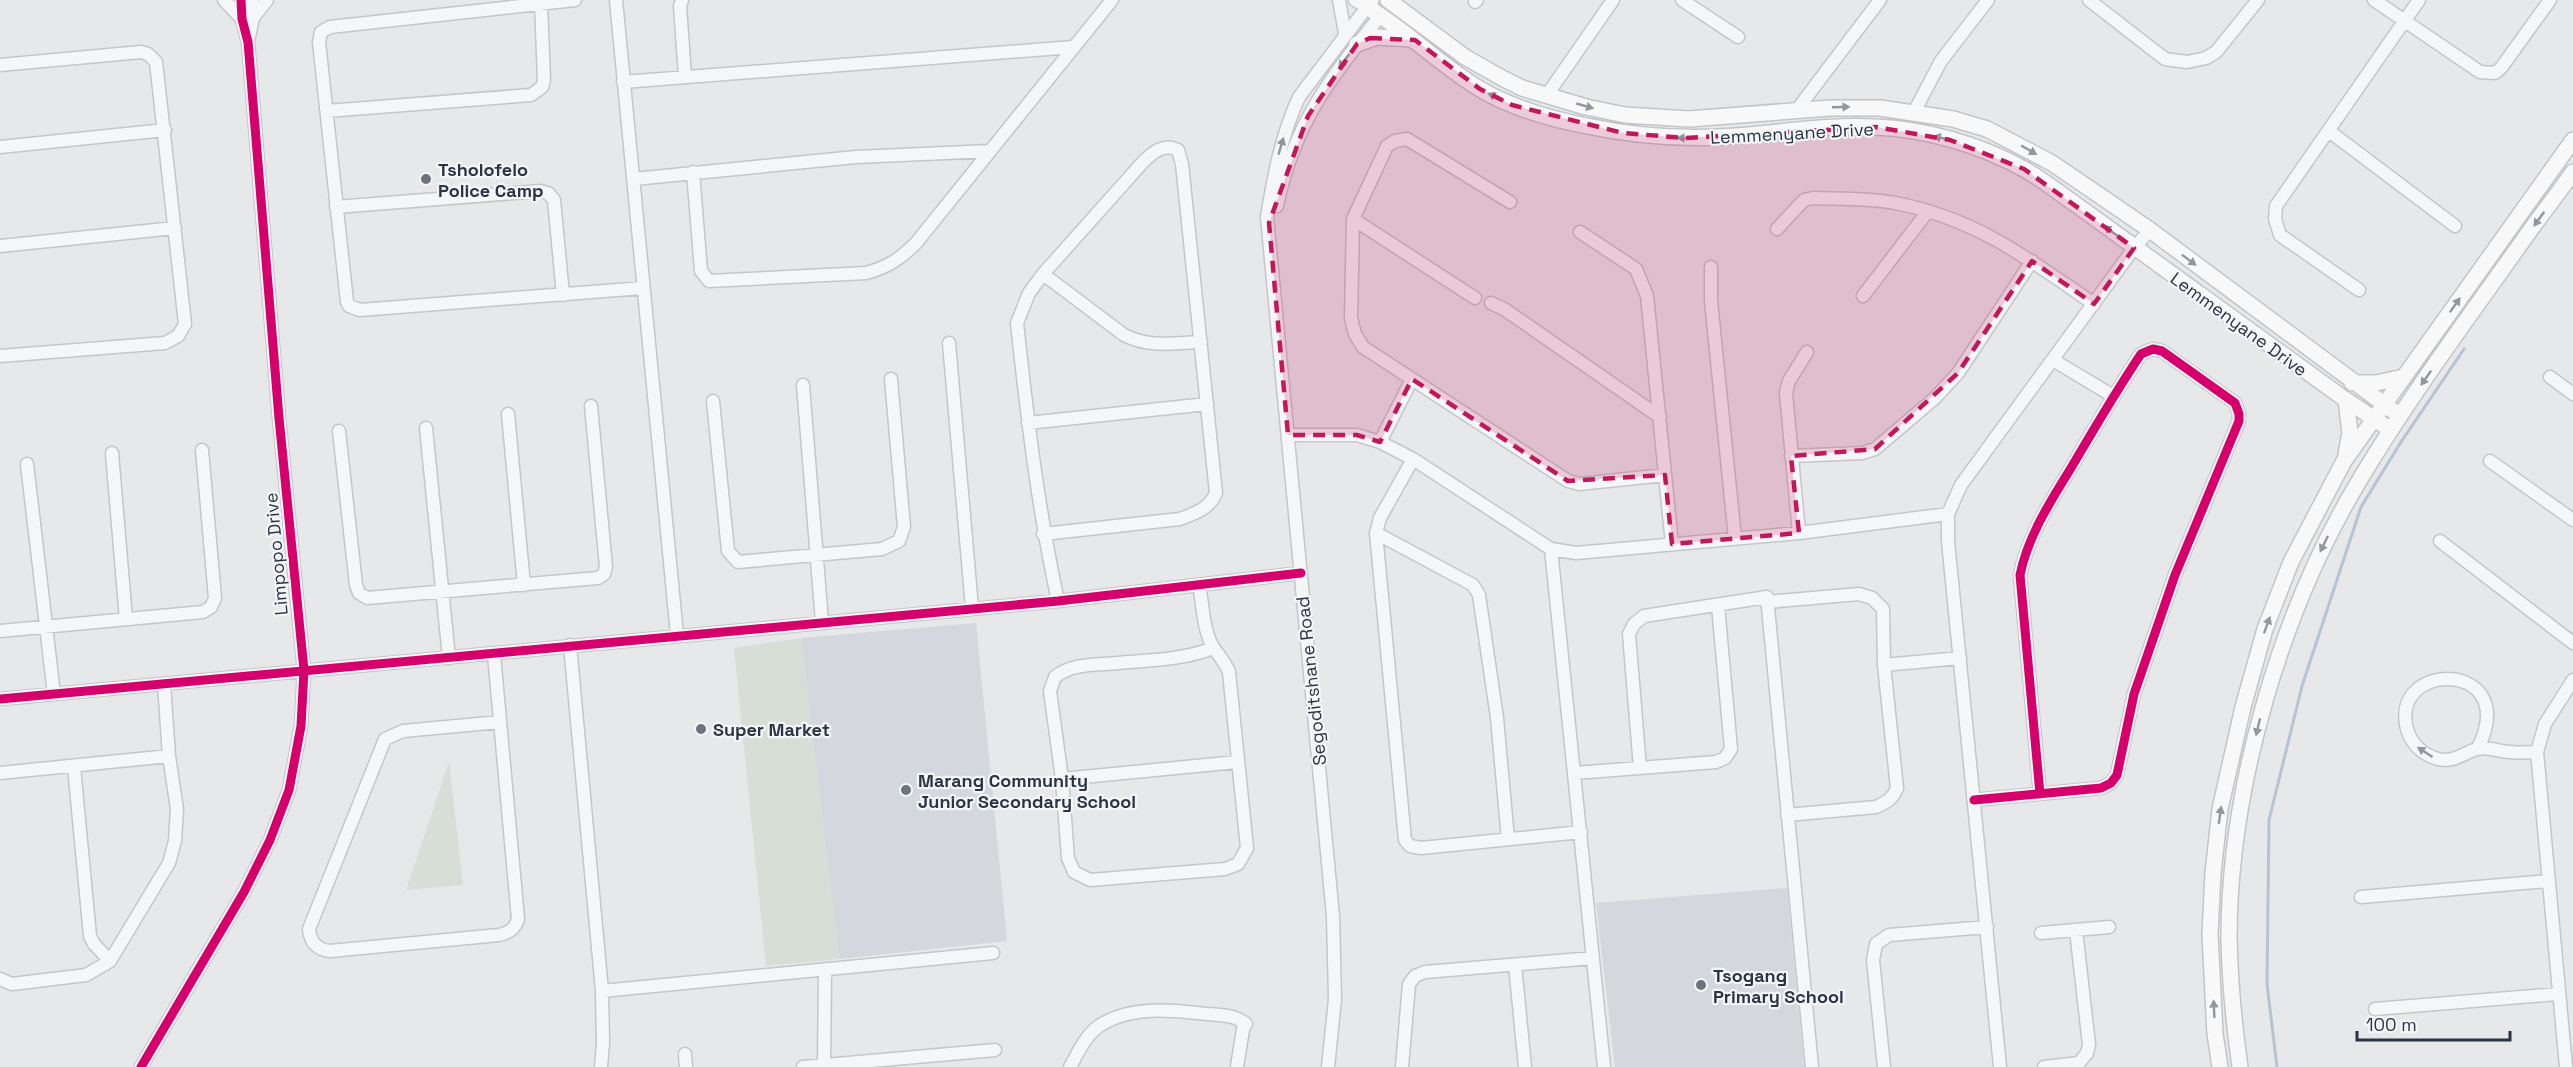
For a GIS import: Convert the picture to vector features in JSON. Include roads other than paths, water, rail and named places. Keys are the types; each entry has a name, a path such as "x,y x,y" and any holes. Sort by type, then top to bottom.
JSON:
{"main road":[{"path":"1357,44 1377,37 1420,33 1410,0"},
{"name":"Lemmenyane Drive","path":"1390,1 1420,33 1480,89 1512,105 1586,126 1633,134 1685,138 1720,137 1808,128 1875,127 1950,140 1997,156 2024,170 2391,430"},
{"name":"Segoditshane Road","path":"1381,15 1390,1"},
{"name":"Lemmenyane Drive","path":"1364,2 1381,15 1420,33 1522,88 1625,116 1689,119 1853,107 1953,118 1987,129 2052,164 2150,230 2352,383 2400,416"},
{"path":"2220,1067 2215,1034 2210,934 2213,873 2220,809 2243,706 2265,629 2291,562 2344,461 2573,140"},
{"path":"2240,1067 2230,950 2231,903 2238,834 2262,710 2286,635 2315,562 2359,481 2400,416 2571,176"},
{"path":"2352,383 2376,383 2404,377"},
{"path":"2344,461 2350,433 2346,400"}],"street":[{"path":"224,0 247,19 267,0"},
{"name":"Limpopo Drive","path":"141,1067 244,892 270,840 289,790 301,726 304,670 277,391 247,19 241,0"},
{"name":"Limpopo Drive","path":"247,19 252,0"},
{"path":"575,0 325,29 321,32 319,42 345,295 349,306 354,309 643,288"},
{"path":"616,0 676,635"},
{"path":"682,0 680,6 685,76"},
{"path":"693,172 701,271 709,281 866,273 887,268 901,259 916,243 1112,0"},
{"path":"1339,0 1345,33"},
{"path":"1547,95 1613,0"},
{"path":"1682,0 1738,38"},
{"path":"1796,111 1880,0"},
{"path":"1914,112 1941,61 1988,0"},
{"path":"2090,0 2165,59 2187,62 2206,58 2216,52 2258,0"},
{"path":"2374,0 2480,72 2488,74 2501,68 2550,0"},
{"path":"2359,290 2280,235 2275,219 2276,206 2419,0"},
{"name":"Segoditshane Road","path":"1328,1067 1335,999 1335,935 1267,217 1275,164 1299,97 1345,33 1364,2"},
{"path":"327,111 531,95 542,87 544,80 541,3"},
{"name":"Segoditshane Road","path":"1269,224 1274,217 1295,141 1322,90 1381,15"},
{"path":"623,82 1073,47"},
{"path":"0,65 141,52 148,54 158,67 185,324 178,336 165,343 0,356"},
{"path":"0,147 165,130"},
{"path":"2329,131 2455,226"},
{"path":"1510,202 1407,139 1395,141 1387,146 1353,219 1351,318 1355,334 1363,347 1568,481 1579,484 1665,475"},
{"path":"1043,534 1180,519 1198,512 1211,503 1216,493 1182,164 1178,150 1172,147 1164,147 1143,162 1042,274 1024,302 1017,323 1043,534 1058,600"},
{"path":"634,179 856,157 990,151"},
{"path":"336,207 540,190 548,193 554,200 563,295"},
{"path":"1778,229 1804,200 1813,198 1894,202 1959,221 1997,238 2094,304"},
{"path":"1863,296 1928,211"},
{"path":"1353,219 1475,298"},
{"path":"0,246 175,228"},
{"path":"2000,1067 1947,541 1948,514 1961,486 2134,248 2150,230"},
{"path":"1580,232 1636,270 1643,282 1647,296 1672,544"},
{"path":"1791,456 1862,453 1875,449 1935,398 1958,373 2032,261"},
{"path":"1711,267 1711,301 1735,538"},
{"path":"1042,274 1135,341 1147,344 1201,342"},
{"path":"1491,303 1504,309 1660,417"},
{"path":"949,343 972,608"},
{"path":"1974,800 2040,794 2101,788 2111,783 2117,775 2134,694 2175,575 2239,421 2235,403 2162,351 2153,349 2141,354 2113,396 2029,541 2020,576 2040,794"},
{"path":"1799,533 1786,393 1789,381 1808,352"},
{"path":"2053,360 2113,396"},
{"path":"2550,377 2573,394"},
{"path":"714,401 729,554 738,562 882,549 898,541 904,527 891,379"},
{"path":"1380,442 1412,379"},
{"path":"803,385 822,622"},
{"path":"1028,423 1207,404"},
{"path":"339,431 356,585 359,593 367,598 598,578 604,573 606,567 591,406"},
{"path":"508,414 524,585"},
{"path":"426,428 449,658"},
{"path":"1288,435 1357,435 1380,442 1413,459 1551,549 1576,553 1799,533 1948,514"},
{"path":"0,631 203,612 213,603 202,450"},
{"path":"112,453 126,619"},
{"path":"1413,459 1380,518 1376,533 1405,840 1410,846 1421,848 1581,832"},
{"path":"2490,461 2573,520"},
{"path":"27,464 48,627 54,694"},
{"path":"1376,533 1473,585 1479,595 1497,718 1508,839"},
{"path":"2440,541 2573,643"},
{"path":"1551,549 1604,1067"},
{"path":"0,699 304,670 494,655 570,645 1058,600 1301,573"},
{"path":"1199,585 1207,633 1213,648 1224,660 1229,672 1247,848 1238,864 1225,869 1090,880 1080,876 1074,872 1068,858 1062,779 1050,691 1055,677 1070,668 1195,655 1213,648"},
{"path":"1767,602 1859,594 1872,598 1883,609 1884,665 1897,789 1889,801 1876,807 1787,815"},
{"path":"1640,768 1629,634 1634,624 1644,616 1767,597 1812,1067"},
{"path":"1575,773 1716,762 1725,758 1731,749 1718,606"},
{"path":"570,645 602,991 601,1067"},
{"path":"494,655 518,919 512,930 500,935 330,951 318,948 312,941 309,929 385,739 403,731 500,722"},
{"path":"1884,665 1960,658"},
{"path":"2478,748 2488,722 2487,708 2481,696 2472,686 2460,680 2446,678 2433,680 2421,687 2412,697 2407,710 2406,723 2409,736 2417,747 2428,755 2441,760 2454,760 2478,748 2509,752 2537,752"},
{"path":"2565,1067 2537,752 2545,724 2573,680"},
{"path":"0,979 12,984 86,975 110,961 169,863 177,823 164,684"},
{"path":"0,773 169,756"},
{"path":"1062,779 1237,762"},
{"path":"74,766 90,936 94,944 110,961"},
{"path":"2361,897 2548,881"},
{"path":"1884,1067 1873,960 1876,944 1889,935 1987,927"},
{"path":"2042,933 2109,927"},
{"path":"2044,1067 2079,1063 2087,1053 2089,1045 2076,930"},
{"path":"602,991 993,952"},
{"path":"1402,1067 1409,984 1415,976 1425,972 1593,958"},
{"path":"1515,965 1525,1067"},
{"path":"824,1065 825,970"},
{"path":"2375,1009 2559,994"},
{"path":"1070,1067 1087,1037 1098,1026 1123,1016 1169,1009 1235,1017 1246,1024 1243,1029 1237,1067"},
{"path":"803,1067 995,1050"},
{"path":"685,1054 686,1067"}],"waterway":[{"path":"2277,1067 2267,984 2269,820 2302,686 2361,507 2401,442 2464,349"}],"place":[{"name":"Tsholofelo Police Camp","path":"426,179"},
{"name":"Super Market","path":"701,729"},
{"name":"Marang Community Junior Secondary School","path":"906,790"},
{"name":"Tsogang Primary School","path":"1701,985"}]}
